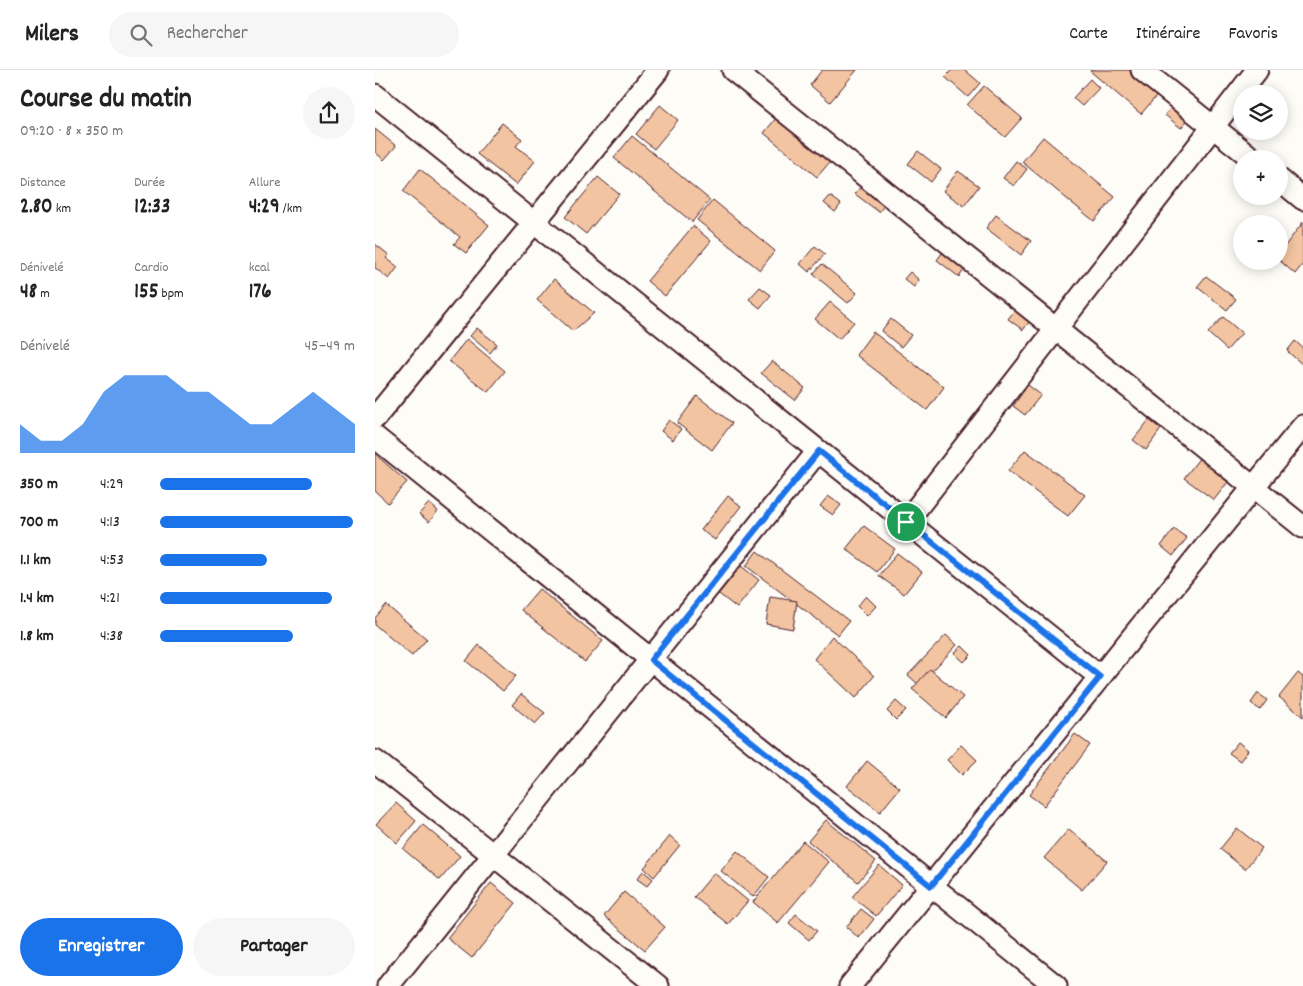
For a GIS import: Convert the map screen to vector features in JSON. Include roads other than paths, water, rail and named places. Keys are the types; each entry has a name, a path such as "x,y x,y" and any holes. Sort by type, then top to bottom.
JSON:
{"street":[{"path":"375,418 658,70"},
{"path":"733,70 1303,527"},
{"path":"1142,70 1242,150"},
{"path":"906,522 1257,70"},
{"path":"375,96 1100,677"},
{"path":"1288,186 1303,199"},
{"path":"850,986 1303,426"},
{"path":"375,437 1056,986"},
{"path":"388,986 819,451"},
{"path":"375,760 658,986"}]}
